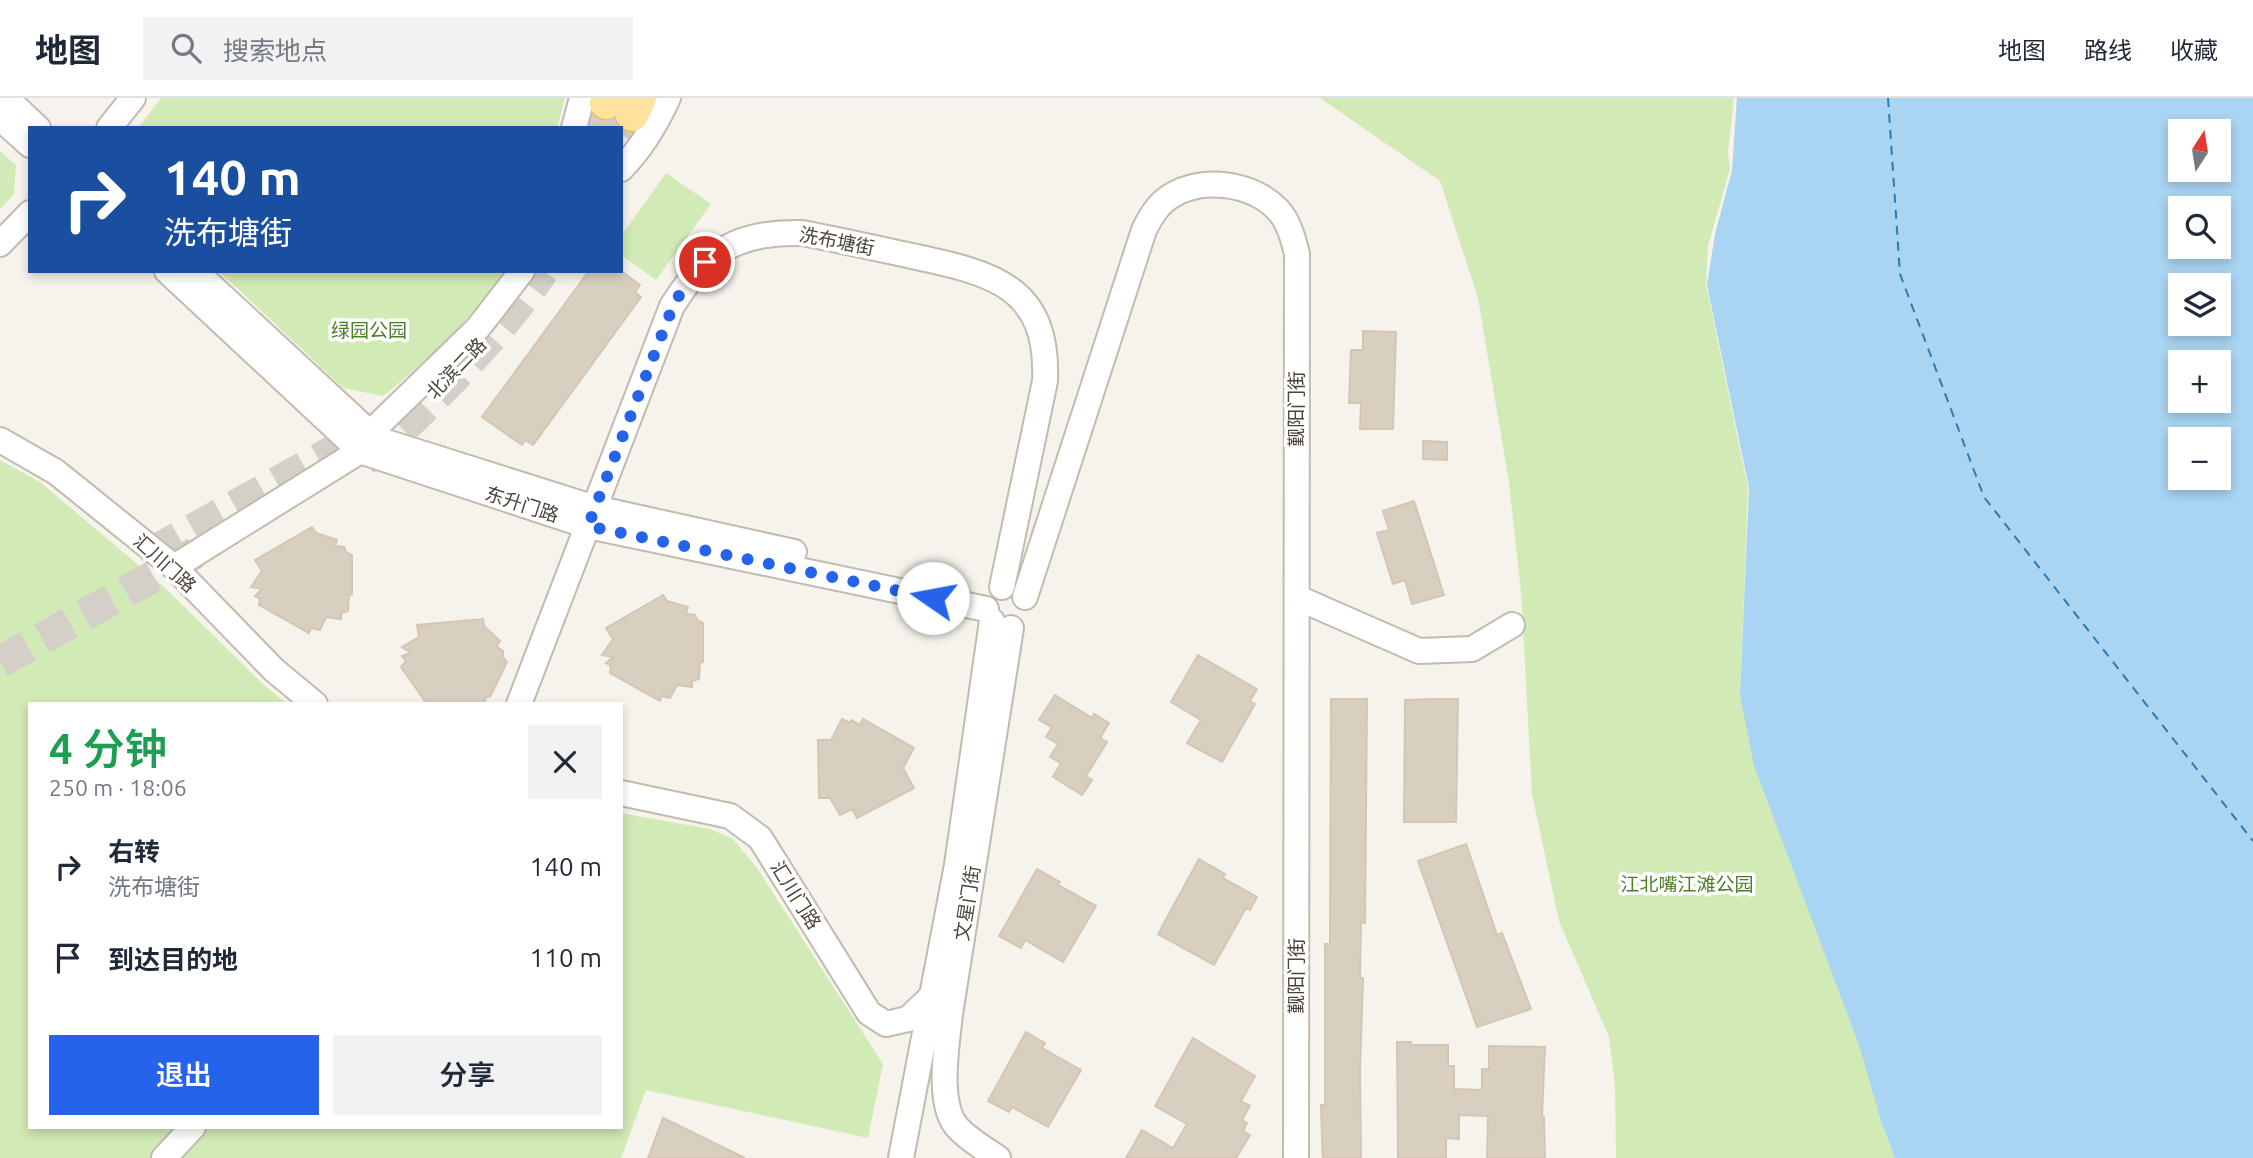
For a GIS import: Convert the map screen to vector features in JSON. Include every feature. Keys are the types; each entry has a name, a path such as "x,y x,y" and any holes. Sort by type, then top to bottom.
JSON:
{"street":[{"path":"6,98 36,126"},
{"path":"111,126 133,98"},
{"path":"625,164 656,123 668,98"},
{"path":"577,126 614,103"},
{"path":"0,118 28,143"},
{"name":"觐阳门街","path":"996,608 1017,625 1026,616 1028,603 1025,597 1059,488 1144,230 1154,211 1172,195 1196,185 1226,186 1257,192 1278,210 1292,231 1297,254 1296,1158"},
{"path":"0,244 28,215"},
{"name":"洗布塘街","path":"520,702 673,306 687,282 705,262 726,248 749,238 775,232 802,233 971,268 1000,281 1022,299 1040,327 1046,357 1045,381 996,608"},
{"name":"东升门路","path":"169,273 371,442 592,517 996,608 1016,588 1025,597"},
{"name":"东升门路","path":"197,273 371,442"},
{"name":"北滨二路","path":"371,442 478,328 520,273"},
{"name":"北滨二路","path":"174,567 371,442 451,376 491,333 537,273"},
{"path":"1038,420 1036,495 1045,499 1059,488"},
{"name":"汇川门路","path":"0,440 56,472 174,567 274,670 313,702"},
{"path":"1298,598 1419,651 1472,649 1512,625"},
{"name":"文星门街","path":"901,1158 957,865 996,608"},
{"name":"文星门街","path":"996,608 944,1065 945,1099 956,1127 998,1158"},
{"name":"汇川门路","path":"623,793 730,816 749,828 760,838 869,1013 886,1024 908,1019 933,995"},
{"path":"164,1158 190,1129"}],"green space":[{"path":"161,98 565,98 558,126 140,126"},
{"name":"江北嘴江滩公园","path":"1320,98 1734,98 1728,152 1730,169 1708,246 1706,284 1748,488 1740,695 1777,745 1904,1158 1616,1158 1615,1085 1609,1037 1559,921 1532,794 1521,592 1509,483 1478,298 1440,181"},
{"path":"0,151 16,165 14,194 0,209"},
{"path":"666,173 711,204 656,280 623,256 623,233"},
{"name":"绿园公园","path":"221,273 503,273 478,306 448,338 383,396 343,388"},
{"path":"0,460 40,482 162,585 285,702 28,702 28,1129 623,1129 623,813 710,829 733,839 757,868 883,1064 868,1138 646,1090 621,1158 0,1158"}],"water":[{"path":"1737,98 2253,98 2253,1158 1895,1158 1881,1121 1859,1045 1754,766 1740,695 1749,488 1707,285 1715,234 1732,170"}],"building":[{"path":"623,272 640,285 635,292 641,297 533,445 526,440 522,445 482,417 588,273"},
{"path":"1363,331 1396,332 1393,429 1360,429 1361,403 1349,403 1351,350 1363,350"},
{"path":"1423,441 1447,442 1447,460 1423,459"},
{"path":"1414,501 1444,595 1412,604 1405,580 1393,584 1377,533 1389,530 1383,511"},
{"path":"312,527 316,533 337,540 335,546 344,547 346,552 352,555 352,594 349,595 348,611 341,613 341,619 326,617 320,630 311,628 309,633 259,605 260,599 255,596 262,589 251,587 262,571 255,560"},
{"path":"663,595 667,601 688,607 686,614 695,615 697,620 703,623 703,662 700,663 699,679 692,681 692,687 677,685 670,698 662,696 660,701 610,673 611,666 606,663 613,657 602,655 613,639 606,628"},
{"path":"483,619 484,626 500,641 496,646 503,651 507,662 490,697 487,696 484,702 426,702 401,667 406,661 402,656 411,653 402,647 419,637 417,625"},
{"path":"1198,655 1257,689 1250,701 1255,704 1222,762 1187,743 1201,720 1171,702"},
{"path":"1055,695 1092,718 1094,714 1109,723 1100,738 1107,742 1086,776 1092,780 1082,795 1053,777 1061,763 1050,757 1058,744 1046,737 1052,727 1039,720"},
{"path":"1331,699 1367,699 1365,923 1361,922 1360,978 1363,978 1361,1158 1323,1158 1321,1105 1325,1105 1325,944 1330,944"},
{"path":"1458,699 1456,822 1404,822 1405,700"},
{"path":"842,719 860,725 863,719 914,748 903,768 914,788 857,818 852,809 840,815 830,798 819,798 818,740 831,740"},
{"path":"1466,844 1497,935 1502,933 1531,1009 1477,1027 1418,861"},
{"path":"1199,859 1225,874 1223,878 1257,897 1250,910 1246,908 1214,965 1158,934"},
{"path":"1037,869 1060,882 1058,885 1096,906 1063,962 1025,940 1021,948 999,936"},
{"path":"1026,1032 1045,1043 1042,1048 1081,1070 1048,1127 1012,1107 1009,1112 988,1101"},
{"path":"1193,1038 1255,1076 1241,1101 1250,1106 1242,1120 1247,1123 1243,1131 1250,1135 1236,1158 1126,1158 1142,1130 1173,1148 1187,1124 1155,1106"},
{"path":"1397,1042 1411,1042 1411,1045 1448,1045 1448,1066 1454,1066 1454,1089 1482,1090 1482,1069 1489,1069 1489,1046 1545,1047 1542,1116 1545,1158 1487,1158 1488,1116 1459,1115 1459,1139 1446,1138 1446,1158 1398,1158"},
{"path":"663,1118 745,1158 648,1158"}],"ferry route":[{"path":"1888,98 1900,274 1984,497 2253,841"}],"tunnel":[{"path":"595,126 606,103"},
{"path":"623,131 632,115"},
{"path":"365,459 395,436 455,377 501,326 542,273"},
{"path":"151,553 362,435 373,424"},
{"path":"0,662 197,552"}],"route":[{"path":"705,262 687,282 673,306 588,526 933,598"}]}
